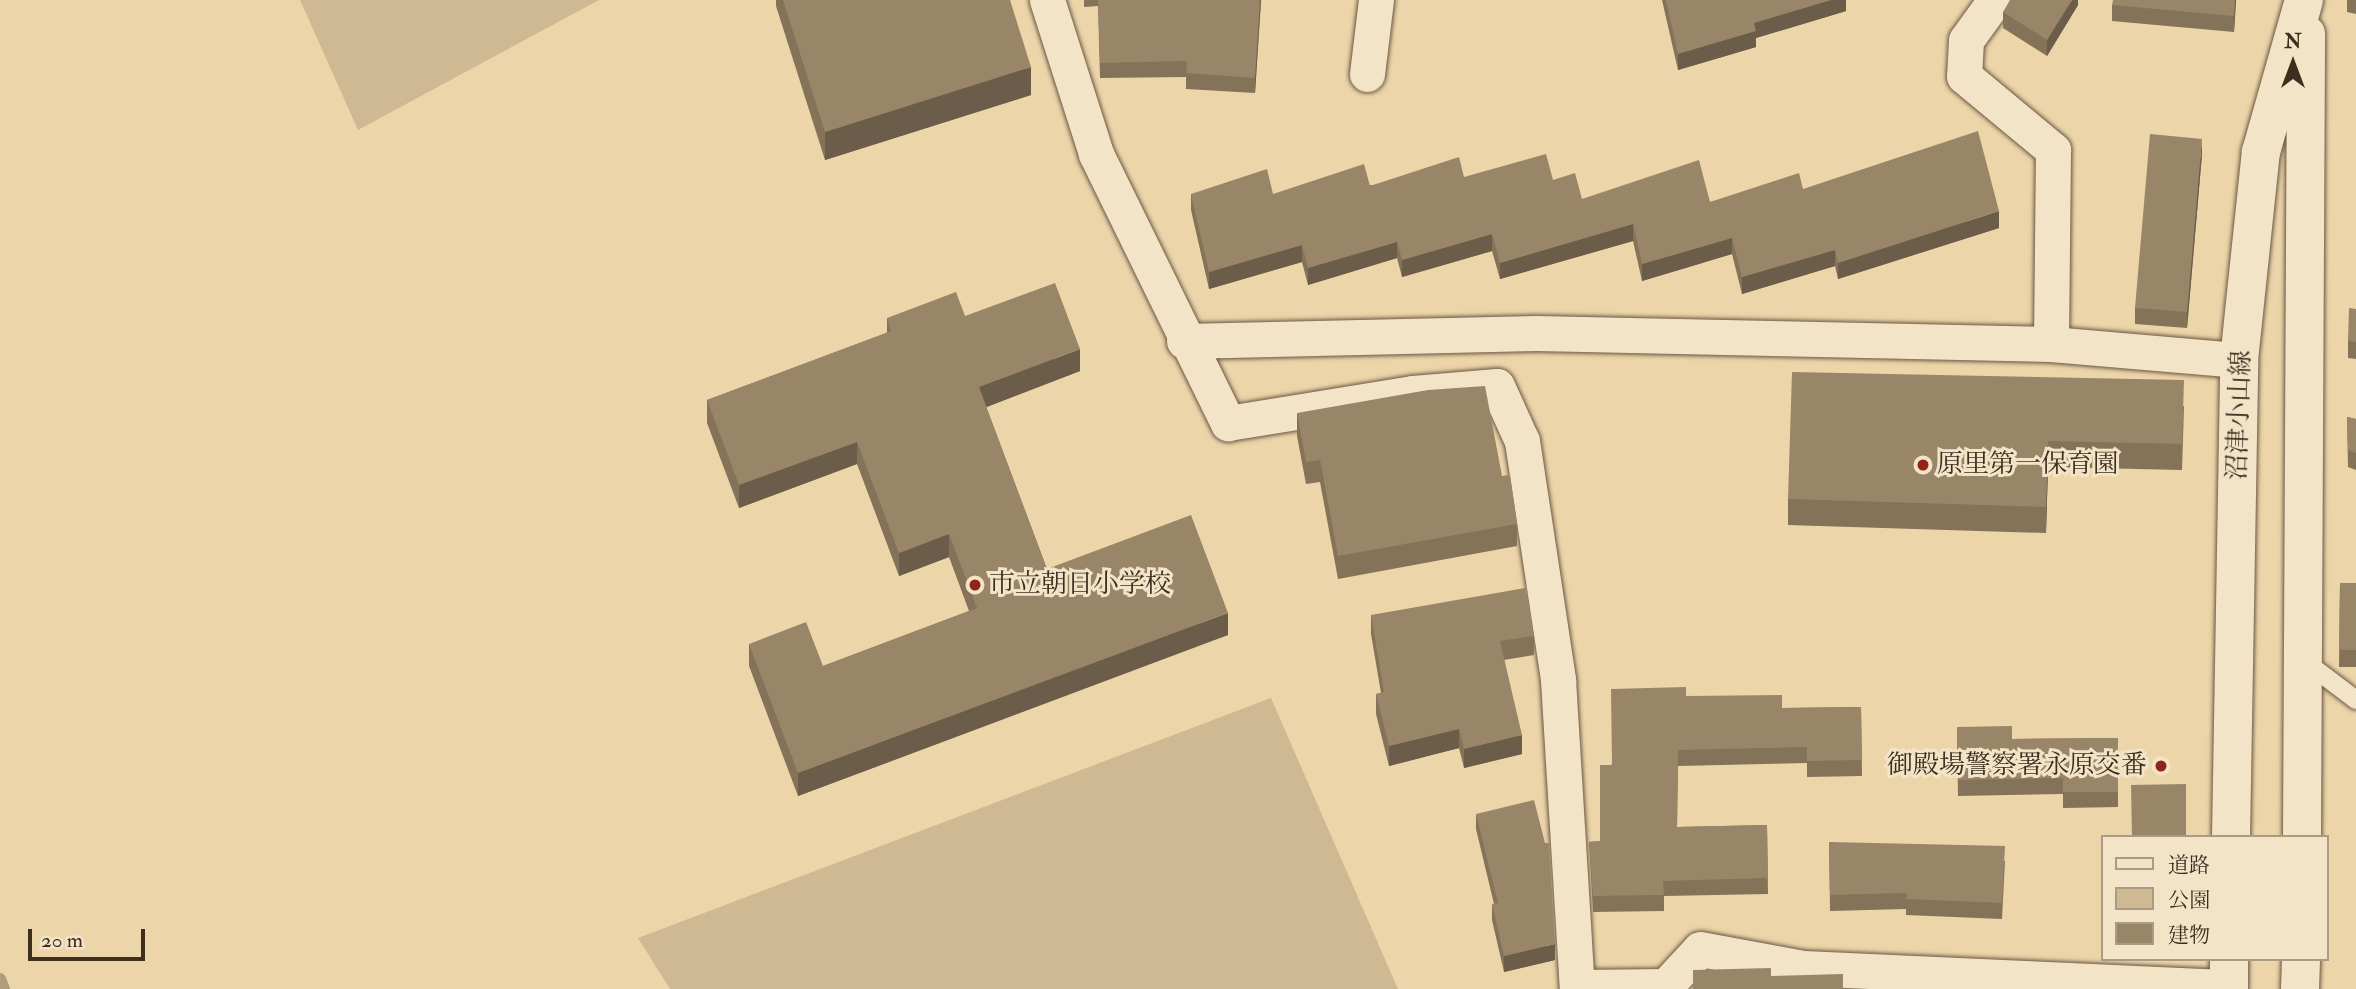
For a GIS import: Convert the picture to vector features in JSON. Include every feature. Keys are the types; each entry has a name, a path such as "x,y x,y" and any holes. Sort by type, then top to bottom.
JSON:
{"main road":[{"name":"沼津小山線","path":"2231,835 2239,359 2261,152 2304,0"},
{"name":"沼津小山線","path":"2302,835 2308,116 2304,0"},
{"path":"2300,989 2301,961"}],"street":[{"path":"1047,0 1096,154 1184,341 1228,423 1413,393 1497,386 1522,441 1558,680 1577,987 1664,987 1700,948 1862,980 2229,978"},
{"path":"1367,74 1376,0"},
{"path":"1995,0 1966,40 1964,76 2053,150 2051,344"},
{"path":"1184,341 1536,333 2051,344 2239,359"}],"lane":[{"path":"2303,660 2356,700"}],"green space":[{"path":"300,0 599,0 358,130"},
{"path":"1271,698 1398,989 670,989 638,938"}],"building":[{"path":"783,0 1010,0 1031,67 825,132"},
{"path":"1098,0 1260,0 1255,78 1186,73 1187,61 1100,63"},
{"path":"1666,0 1831,0 1754,23 1756,31 1678,54"},
{"path":"2010,0 2072,0 2047,40 2003,12"},
{"path":"2113,0 2235,0 2234,16 2112,5"},
{"path":"1978,131 1999,211 1838,263 1835,250 1742,277 1732,238 1642,264 1633,224 1500,263 1492,234 1402,260 1397,242 1308,268 1302,245 1209,272 1191,194 1267,169 1273,194 1364,164 1370,186 1459,157 1464,177 1546,154 1553,180 1575,173 1582,199 1699,160 1710,202 1799,173 1803,189"},
{"path":"2150,134 2202,139 2187,312 2135,308"},
{"path":"1055,283 1080,349 979,387 1047,569 1191,515 1228,613 798,773 749,644 806,622 823,666 977,608 949,534 899,553 857,442 739,485 707,400 891,331 887,318 956,292 965,316"},
{"path":"2349,308 2356,309 2356,342 2348,341"},
{"path":"1792,372 2184,380 2182,444 2048,441 2046,507 1788,499"},
{"path":"1485,386 1502,476 1510,475 1517,524 1338,556 1320,460 1306,462 1297,413 1428,390"},
{"path":"2347,417 2356,419 2356,453 2348,450"},
{"path":"2340,583 2356,583 2356,650 2339,650"},
{"path":"1525,588 1534,636 1500,641 1522,735 1464,749 1459,729 1389,746 1376,694 1384,692 1371,615"},
{"path":"1686,687 1686,696 1782,695 1782,708 1861,707 1862,760 1807,761 1807,747 1678,750 1677,827 1767,825 1768,878 1663,881 1664,895 1593,896 1589,842 1600,841 1600,765 1612,765 1611,689"},
{"path":"2012,726 2012,739 2118,738 2118,792 2063,792 2063,778 1958,780 1957,727"},
{"path":"2186,784 2186,835 2132,835 2131,785"},
{"path":"1534,800 1545,843 1549,843 1555,944 1504,956 1492,904 1498,903 1476,814"},
{"path":"1829,842 2005,846 2002,903 1906,899 1907,893 1830,895"},
{"path":"1771,968 1771,976 1843,974 1843,989 1693,989 1693,970"}],"waterway":[{"path":"0,979 4,989"}],"place":[{"name":"原里第一保育園","path":"1923,465"},
{"name":"市立朝日小学校","path":"975,585"},
{"name":"御殿場警察署永原交番","path":"2161,766"}]}
